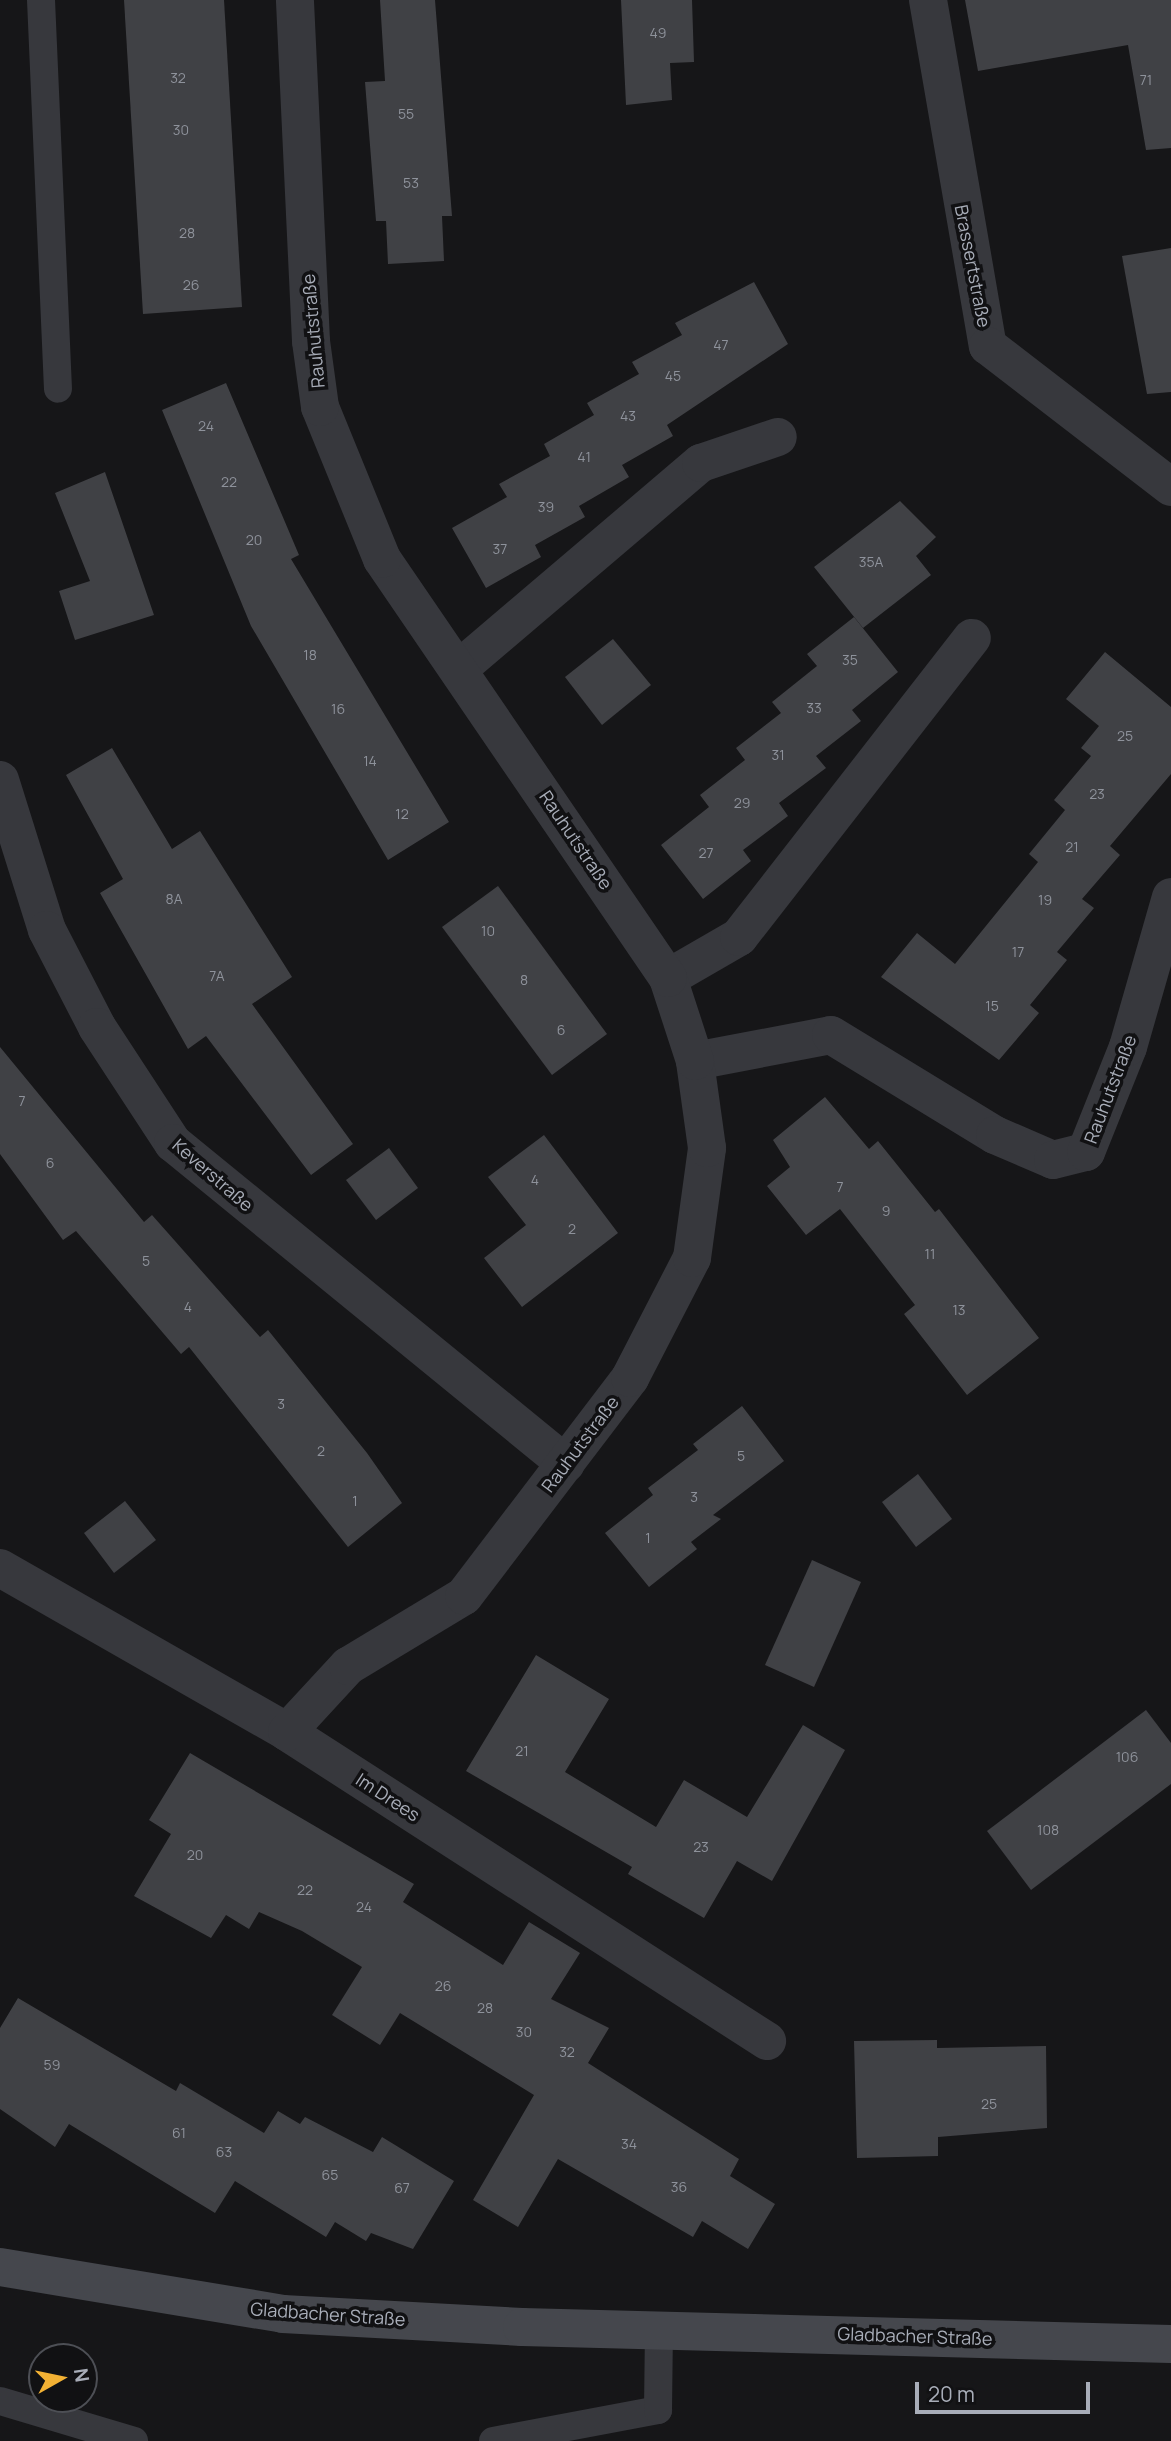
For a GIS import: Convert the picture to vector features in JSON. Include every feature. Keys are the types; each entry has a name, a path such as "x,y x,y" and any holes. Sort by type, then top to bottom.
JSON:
{"main road":[{"name":"Gladbacher Straße","path":"0,2267 283,2314 659,2331 1171,2344"}],"street":[{"name":"Rauhutstraße","path":"287,1732 348,1666 464,1596 630,1378 692,1258 707,1148 695,1061 668,978 461,667 382,559 320,407 311,341 295,0"},
{"name":"Brassertstraße","path":"928,0 988,346 1171,487"},
{"path":"461,667 701,463 778,437"},
{"path":"668,978 739,937 972,638"},
{"name":"Keverstraße","path":"0,780 47,930 97,1027 173,1143 566,1464"},
{"name":"Rauhutstraße","path":"695,1061 831,1035 995,1135 1053,1160 1086,1152 1128,1047 1171,897"},
{"name":"Im Drees","path":"0,1568 287,1732 766,2040"}],"lane":[{"path":"41,0 58,389"},
{"path":"493,2441 658,2410 659,2331"},
{"path":"0,2402 134,2441"}],"building":[{"path":"124,0 224,0 242,307 143,314"},
{"path":"380,0 435,0 452,216 442,216 444,261 388,264 386,221 376,221 365,82 385,81"},
{"path":"621,0 692,0 694,62 670,63 672,100 626,105"},
{"path":"965,0 1171,0 1171,148 1146,150 1128,45 978,71"},
{"path":"1171,248 1171,392 1147,394 1122,256"},
{"path":"754,282 788,344 667,425 673,436 622,465 629,477 579,506 585,517 535,545 541,557 486,588 452,528 507,497 499,484 550,456 544,444 594,415 587,403 639,374 632,362 682,335 675,323"},
{"path":"226,383 299,555 291,559 449,822 388,860 251,626 162,410"},
{"path":"105,472 154,615 75,640 59,591 90,581 55,493"},
{"path":"900,501 936,537 916,556 931,575 863,628 814,567"},
{"path":"854,617 898,672 852,710 861,721 816,756 826,768 779,803 788,816 743,850 751,861 703,899 661,845 709,807 700,795 745,760 736,748 781,713 772,702 817,666 807,654"},
{"path":"613,639 651,685 602,725 565,677"},
{"path":"1105,652 1171,707 1171,774 1110,846 1120,855 1082,899 1094,908 1057,952 1067,960 1030,1005 1039,1013 999,1060 881,977 917,933 955,964 1038,862 1029,854 1065,810 1054,800 1091,756 1081,748 1099,726 1066,699"},
{"path":"112,748 172,849 200,831 292,977 252,1004 353,1144 311,1175 206,1036 188,1049 100,893 123,879 66,775"},
{"path":"498,886 607,1034 552,1075 442,927"},
{"path":"0,1047 144,1222 152,1215 260,1337 268,1330 367,1453 402,1503 348,1547 189,1347 181,1354 76,1231 63,1240 0,1154"},
{"path":"825,1097 869,1149 878,1141 935,1212 939,1209 1039,1338 967,1395 904,1314 915,1305 840,1209 806,1235 767,1186 790,1167 773,1140"},
{"path":"544,1135 618,1233 522,1307 484,1258 526,1225 488,1177"},
{"path":"389,1148 418,1188 376,1220 346,1180"},
{"path":"742,1406 784,1461 713,1515 721,1519 691,1542 697,1549 649,1587 605,1533 653,1495 648,1488 698,1450 693,1444"},
{"path":"918,1474 952,1519 916,1547 882,1502"},
{"path":"125,1501 156,1540 114,1573 84,1533"},
{"path":"812,1560 861,1582 814,1687 765,1665"},
{"path":"536,1655 609,1699 565,1772 656,1827 684,1780 747,1817 803,1725 845,1750 772,1881 737,1861 704,1918 628,1874 632,1867 466,1771"},
{"path":"1146,1710 1171,1743 1171,1784 1031,1890 987,1831"},
{"path":"190,1753 414,1884 403,1902 503,1965 529,1922 580,1953 551,1999 609,2028 588,2063 739,2159 730,2176 775,2204 748,2249 702,2221 693,2237 558,2159 518,2227 473,2200 534,2095 400,2013 380,2045 332,2015 362,1967 302,1931 259,1912 249,1929 226,1915 211,1938 134,1896 171,1834 149,1820"},
{"path":"18,1998 176,2091 180,2083 264,2133 278,2111 300,2124 305,2117 373,2152 382,2137 454,2181 413,2249 371,2233 366,2241 335,2222 326,2237 235,2181 215,2213 69,2124 55,2147 0,2109 0,2028"},
{"path":"937,2040 937,2048 1046,2046 1047,2128 938,2137 938,2156 857,2158 854,2041"}]}
